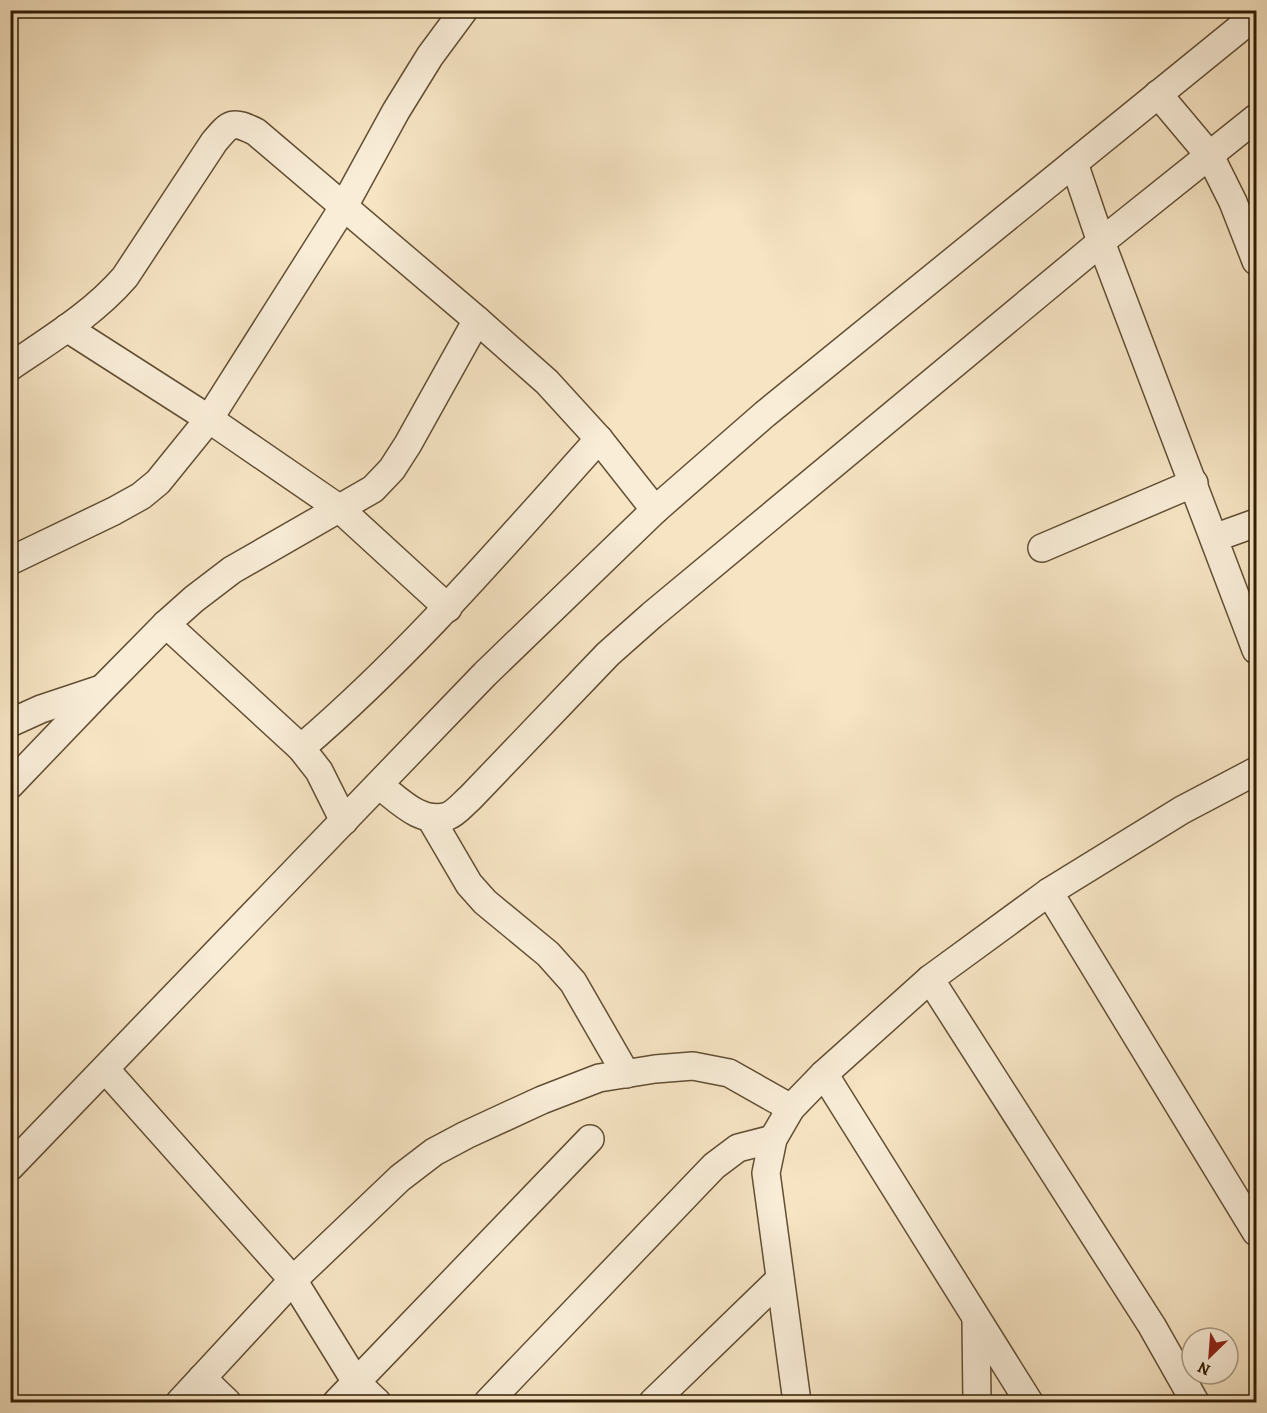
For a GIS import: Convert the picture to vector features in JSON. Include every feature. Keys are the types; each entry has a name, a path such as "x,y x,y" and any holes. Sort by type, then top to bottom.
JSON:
{"street":[{"path":"10,561 141,496 158,482 209,419 345,206 396,111 430,56 464,10"},
{"path":"10,1167 106,1070 485,674 655,510 765,414 1257,15"},
{"path":"1158,94 1210,156 1233,202 1257,261"},
{"path":"379,784 413,811 431,819 450,816 608,654 652,615 1101,242 1257,118"},
{"path":"10,367 108,297 125,277 214,142 227,127 241,124 256,132 345,206 547,382 599,439 655,510"},
{"path":"1074,162 1101,242 1257,650"},
{"path":"10,785 166,624 194,599 232,570 373,489 392,469 408,444 477,320"},
{"path":"67,328 209,419 340,509 448,608"},
{"path":"301,748 344,711 448,608 599,439"},
{"path":"1042,548 1194,483"},
{"path":"1214,538 1257,523"},
{"path":"166,624 301,748 319,771 344,821"},
{"path":"10,723 41,709 102,689"},
{"path":"797,1402 766,1173 773,1139 791,1108 824,1074 930,979 1049,892 1182,810 1257,771"},
{"path":"431,819 470,884 485,902 548,954 573,982 626,1074"},
{"path":"1049,892 1257,1232"},
{"path":"930,979 1152,1326 1195,1402"},
{"path":"180,1402 293,1280 400,1178 434,1152 466,1135 542,1100 599,1078 655,1069 693,1066 729,1073 791,1108"},
{"path":"106,1070 293,1280 356,1382 377,1402"},
{"path":"824,1074 1029,1402"},
{"path":"337,1402 590,1139"},
{"path":"488,1402 714,1166 738,1148 773,1139"},
{"path":"653,1402 780,1279"},
{"path":"976,1319 977,1402"},
{"path":"202,1378 227,1402"}]}
